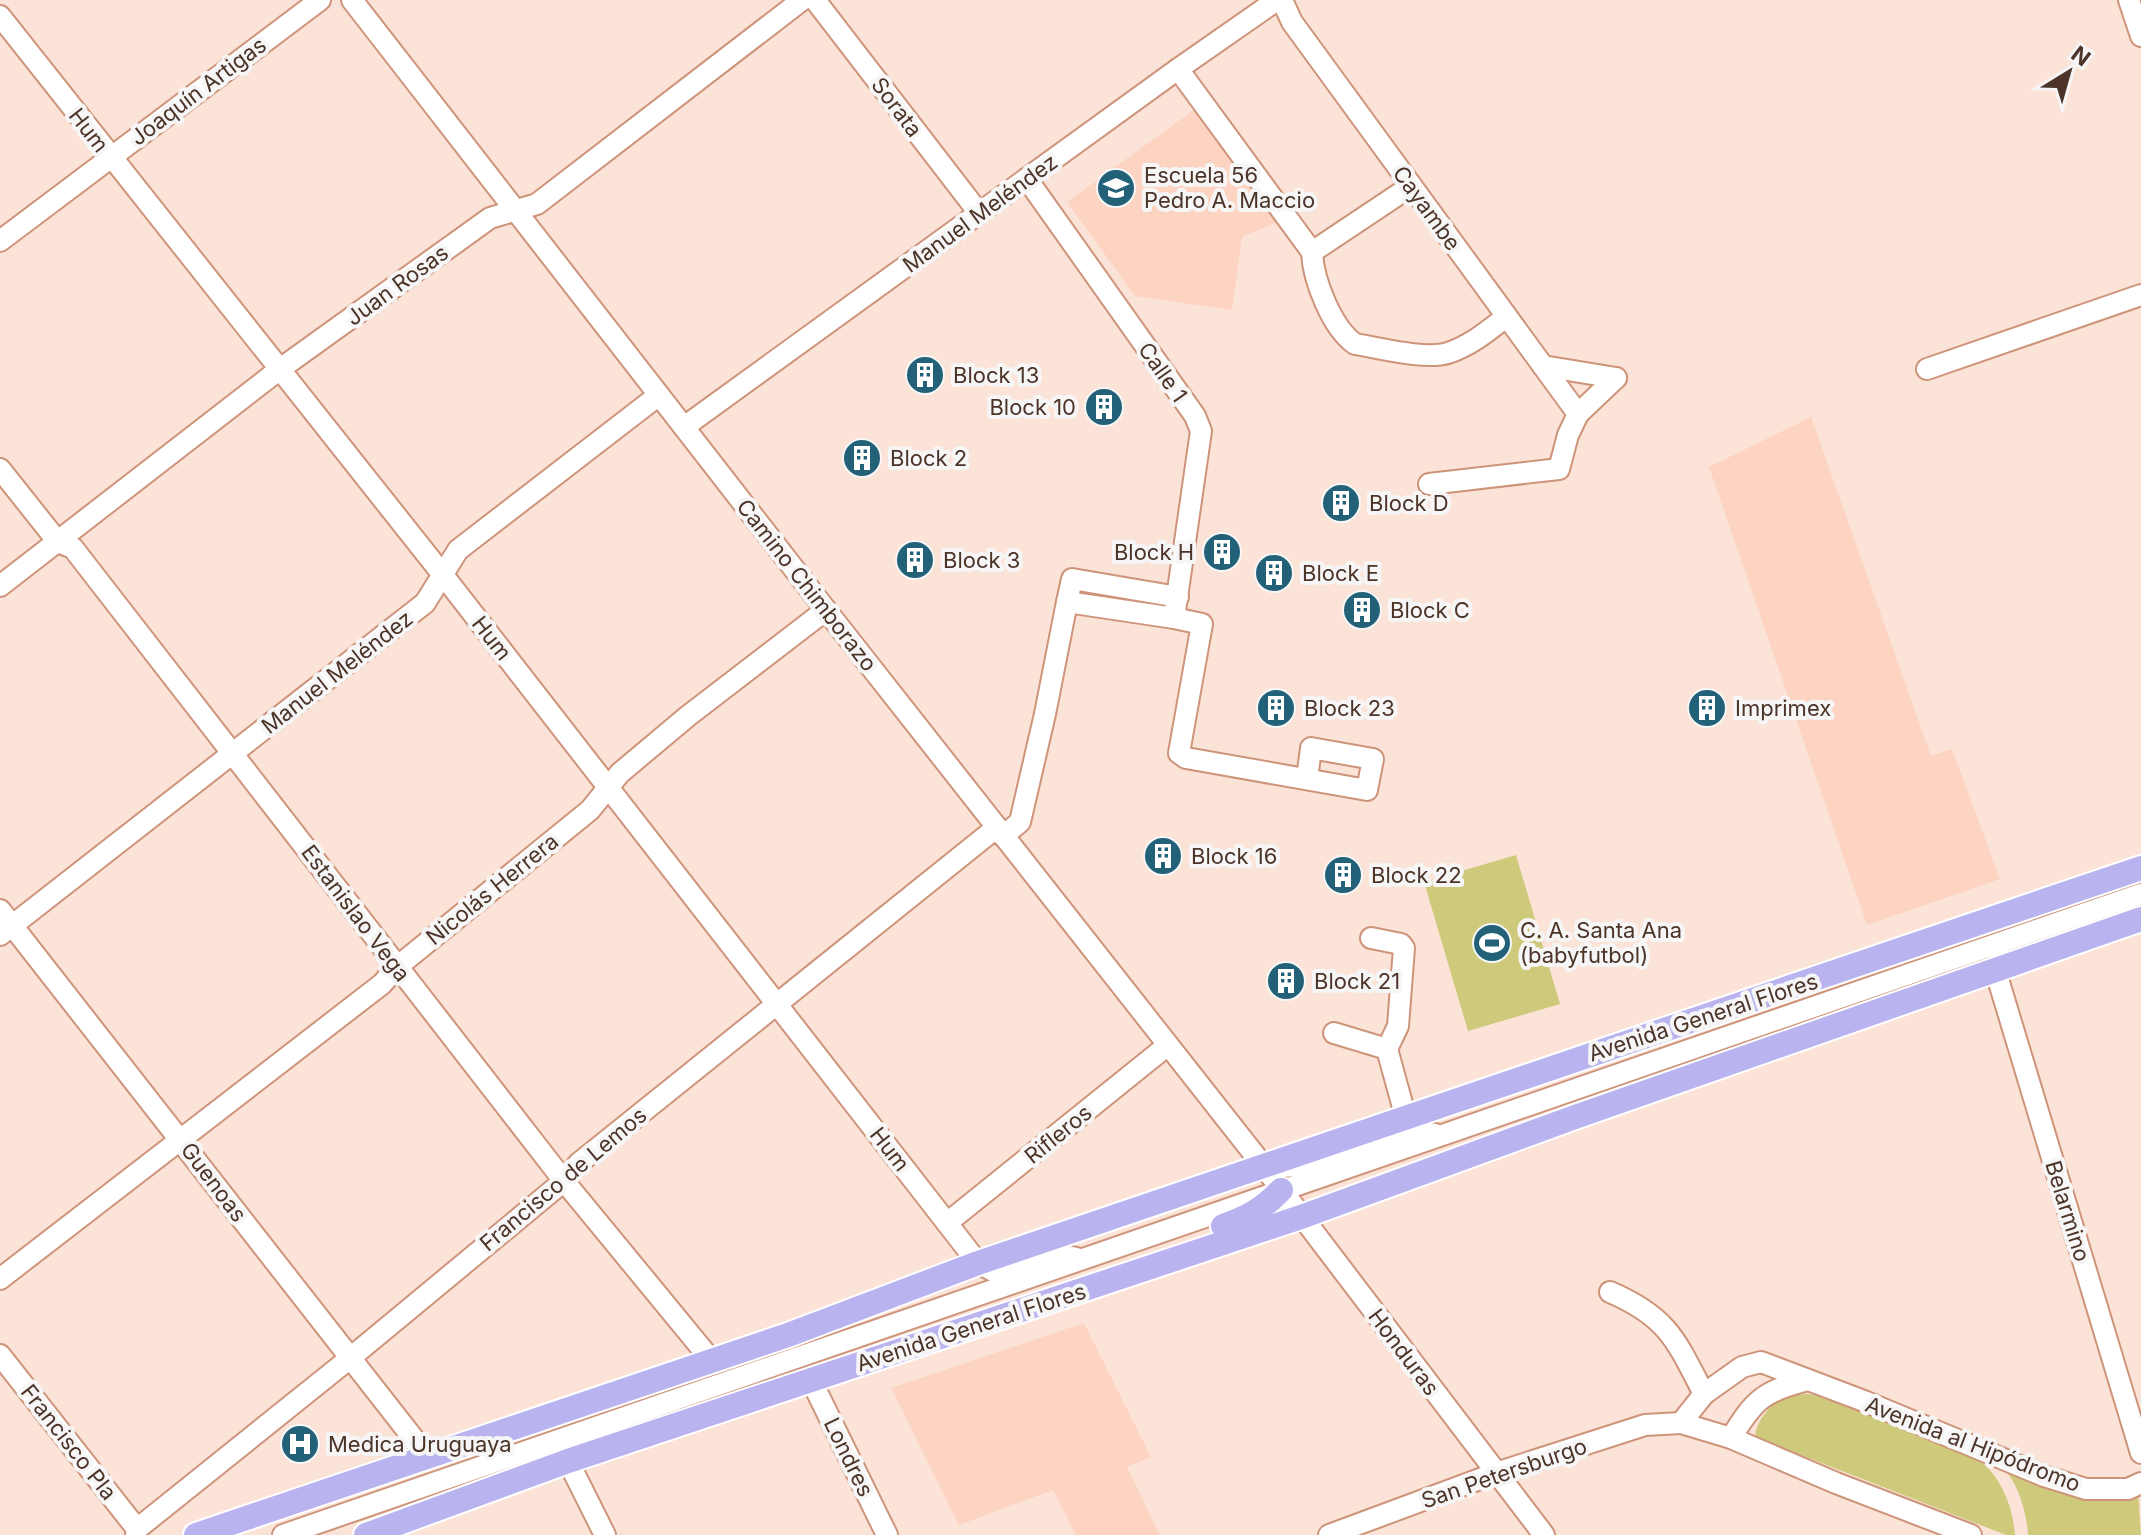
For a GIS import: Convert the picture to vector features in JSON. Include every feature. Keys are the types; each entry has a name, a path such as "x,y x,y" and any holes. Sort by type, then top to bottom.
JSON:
{"main road":[{"name":"Avenida General Flores","path":"198,1535 346,1482 712,1361 978,1263 2141,868"},
{"name":"Avenida General Flores","path":"371,1534 568,1461 1301,1217 1575,1117 2141,919"},
{"path":"1039,1304 1063,1284 1080,1275 1252,1215 1265,1207 1281,1190"}],"street":[{"name":"Joaquín Artigas","path":"0,241 320,0"},
{"name":"Camino Chimborazo","path":"352,0 1265,1168"},
{"name":"Juan Rosas","path":"0,586 280,369 490,218 537,204 802,0"},
{"name":"Sorata","path":"815,0 979,213"},
{"name":"Manuel Meléndez","path":"684,427 1178,69 1280,0"},
{"name":"Cayambe","path":"1280,0 1292,22 1578,414"},
{"path":"2129,0 2141,36"},
{"name":"Hum","path":"0,16 443,575 978,1263"},
{"path":"1178,69 1312,252 1312,270 1347,338 1355,344 1427,355 1445,354 1468,345 1506,317"},
{"name":"Calle 1","path":"1027,179 1195,416 1201,431 1174,618"},
{"path":"1312,252 1411,186"},
{"path":"1927,369 2141,295"},
{"path":"1429,484 1559,469 1568,435 1578,414 1616,378 1543,366"},
{"name":"Manuel Meléndez","path":"4,924 234,753 425,603 458,550 659,395"},
{"name":"Estanislao Vega","path":"0,469 58,542 73,548 564,1181 712,1361"},
{"path":"1000,832 1020,822 1072,579 1178,597"},
{"path":"1067,602 1202,624 1179,753 1186,758 1367,790 1373,759 1311,748 1307,779"},
{"name":"Nicolás Herrera","path":"0,1279 382,984 397,967 590,810 620,773 688,716 826,610"},
{"name":"Francisco de Lemos","path":"137,1532 564,1181 579,1163 777,1003 1000,832"},
{"name":"Avenida General Flores","path":"283,1535 2141,894"},
{"name":"Guenoas","path":"4,924 181,1138 413,1438 424,1457"},
{"path":"1995,969 2004,951 2018,936"},
{"path":"1371,938 1401,944 1404,948 1398,1026 1387,1049 1406,1118"},
{"name":"Belarmino","path":"1995,969 2141,1453"},
{"path":"1334,1033 1387,1049"},
{"name":"Rifleros","path":"947,1223 1168,1045"},
{"name":"Avenida General Flores","path":"1472,1126 1506,1129 1547,1115 1575,1117"},
{"name":"Avenida General Flores","path":"1265,1168 1302,1166 1408,1131 1445,1135"},
{"name":"Honduras","path":"1265,1168 1544,1535"},
{"name":"Avenida General Flores","path":"978,1263 995,1272 1055,1253 1081,1260"},
{"path":"1610,1292 1634,1302 1658,1318 1679,1346 1704,1394"},
{"name":"Francisco Pla","path":"0,1355 137,1532"},
{"name":"Avenida al Hipódromo","path":"1681,1423 1704,1394 1742,1367 1761,1362 2058,1481 2086,1489 2128,1489 2141,1483"},
{"name":"Londres","path":"811,1380 887,1535"},
{"path":"1731,1438 1751,1405 1783,1386 1808,1380"},
{"path":"1681,1423 1731,1438 1971,1535"},
{"name":"San Petersburgo","path":"1329,1535 1496,1473 1645,1425 1681,1423"},
{"path":"568,1461 605,1535"},
{"path":"346,1482 371,1534"}],"shaded area":[{"path":"1195,109 1278,222 1242,237 1232,310 1135,296 1067,202"},
{"path":"1811,417 1931,756 1952,749 2000,879 1867,925 1709,467"},
{"name":"C. A. Santa Ana (babyfutbol)","path":"1516,855 1560,1004 1468,1031 1424,882"},
{"path":"1084,1323 1151,1457 1127,1467 1160,1535 1076,1535 1053,1490 959,1525 891,1388"},
{"path":"1820,1395 1872,1414 1981,1461 1995,1476 2005,1495 2015,1535 2006,1535 1755,1437 1761,1419 1782,1396"},
{"path":"2002,1467 2138,1491 2141,1535 2028,1535 2021,1498"}],"place":[{"name":"Escuela 56 Pedro A. Maccio","path":"1116,188"},
{"name":"Block 13","path":"925,375"},
{"name":"Block 10","path":"1104,407"},
{"name":"Block 2","path":"862,458"},
{"name":"Block D","path":"1341,503"},
{"name":"Block H","path":"1222,552"},
{"name":"Block 3","path":"915,560"},
{"name":"Block E","path":"1274,573"},
{"name":"Block C","path":"1362,610"},
{"name":"Block 23","path":"1276,708"},
{"name":"Imprimex","path":"1707,708"},
{"name":"Block 16","path":"1163,856"},
{"name":"Block 22","path":"1343,875"},
{"name":"C. A. Santa Ana (babyfutbol)","path":"1492,943"},
{"name":"Block 21","path":"1286,981"},
{"name":"Medica Uruguaya","path":"300,1444"}]}
